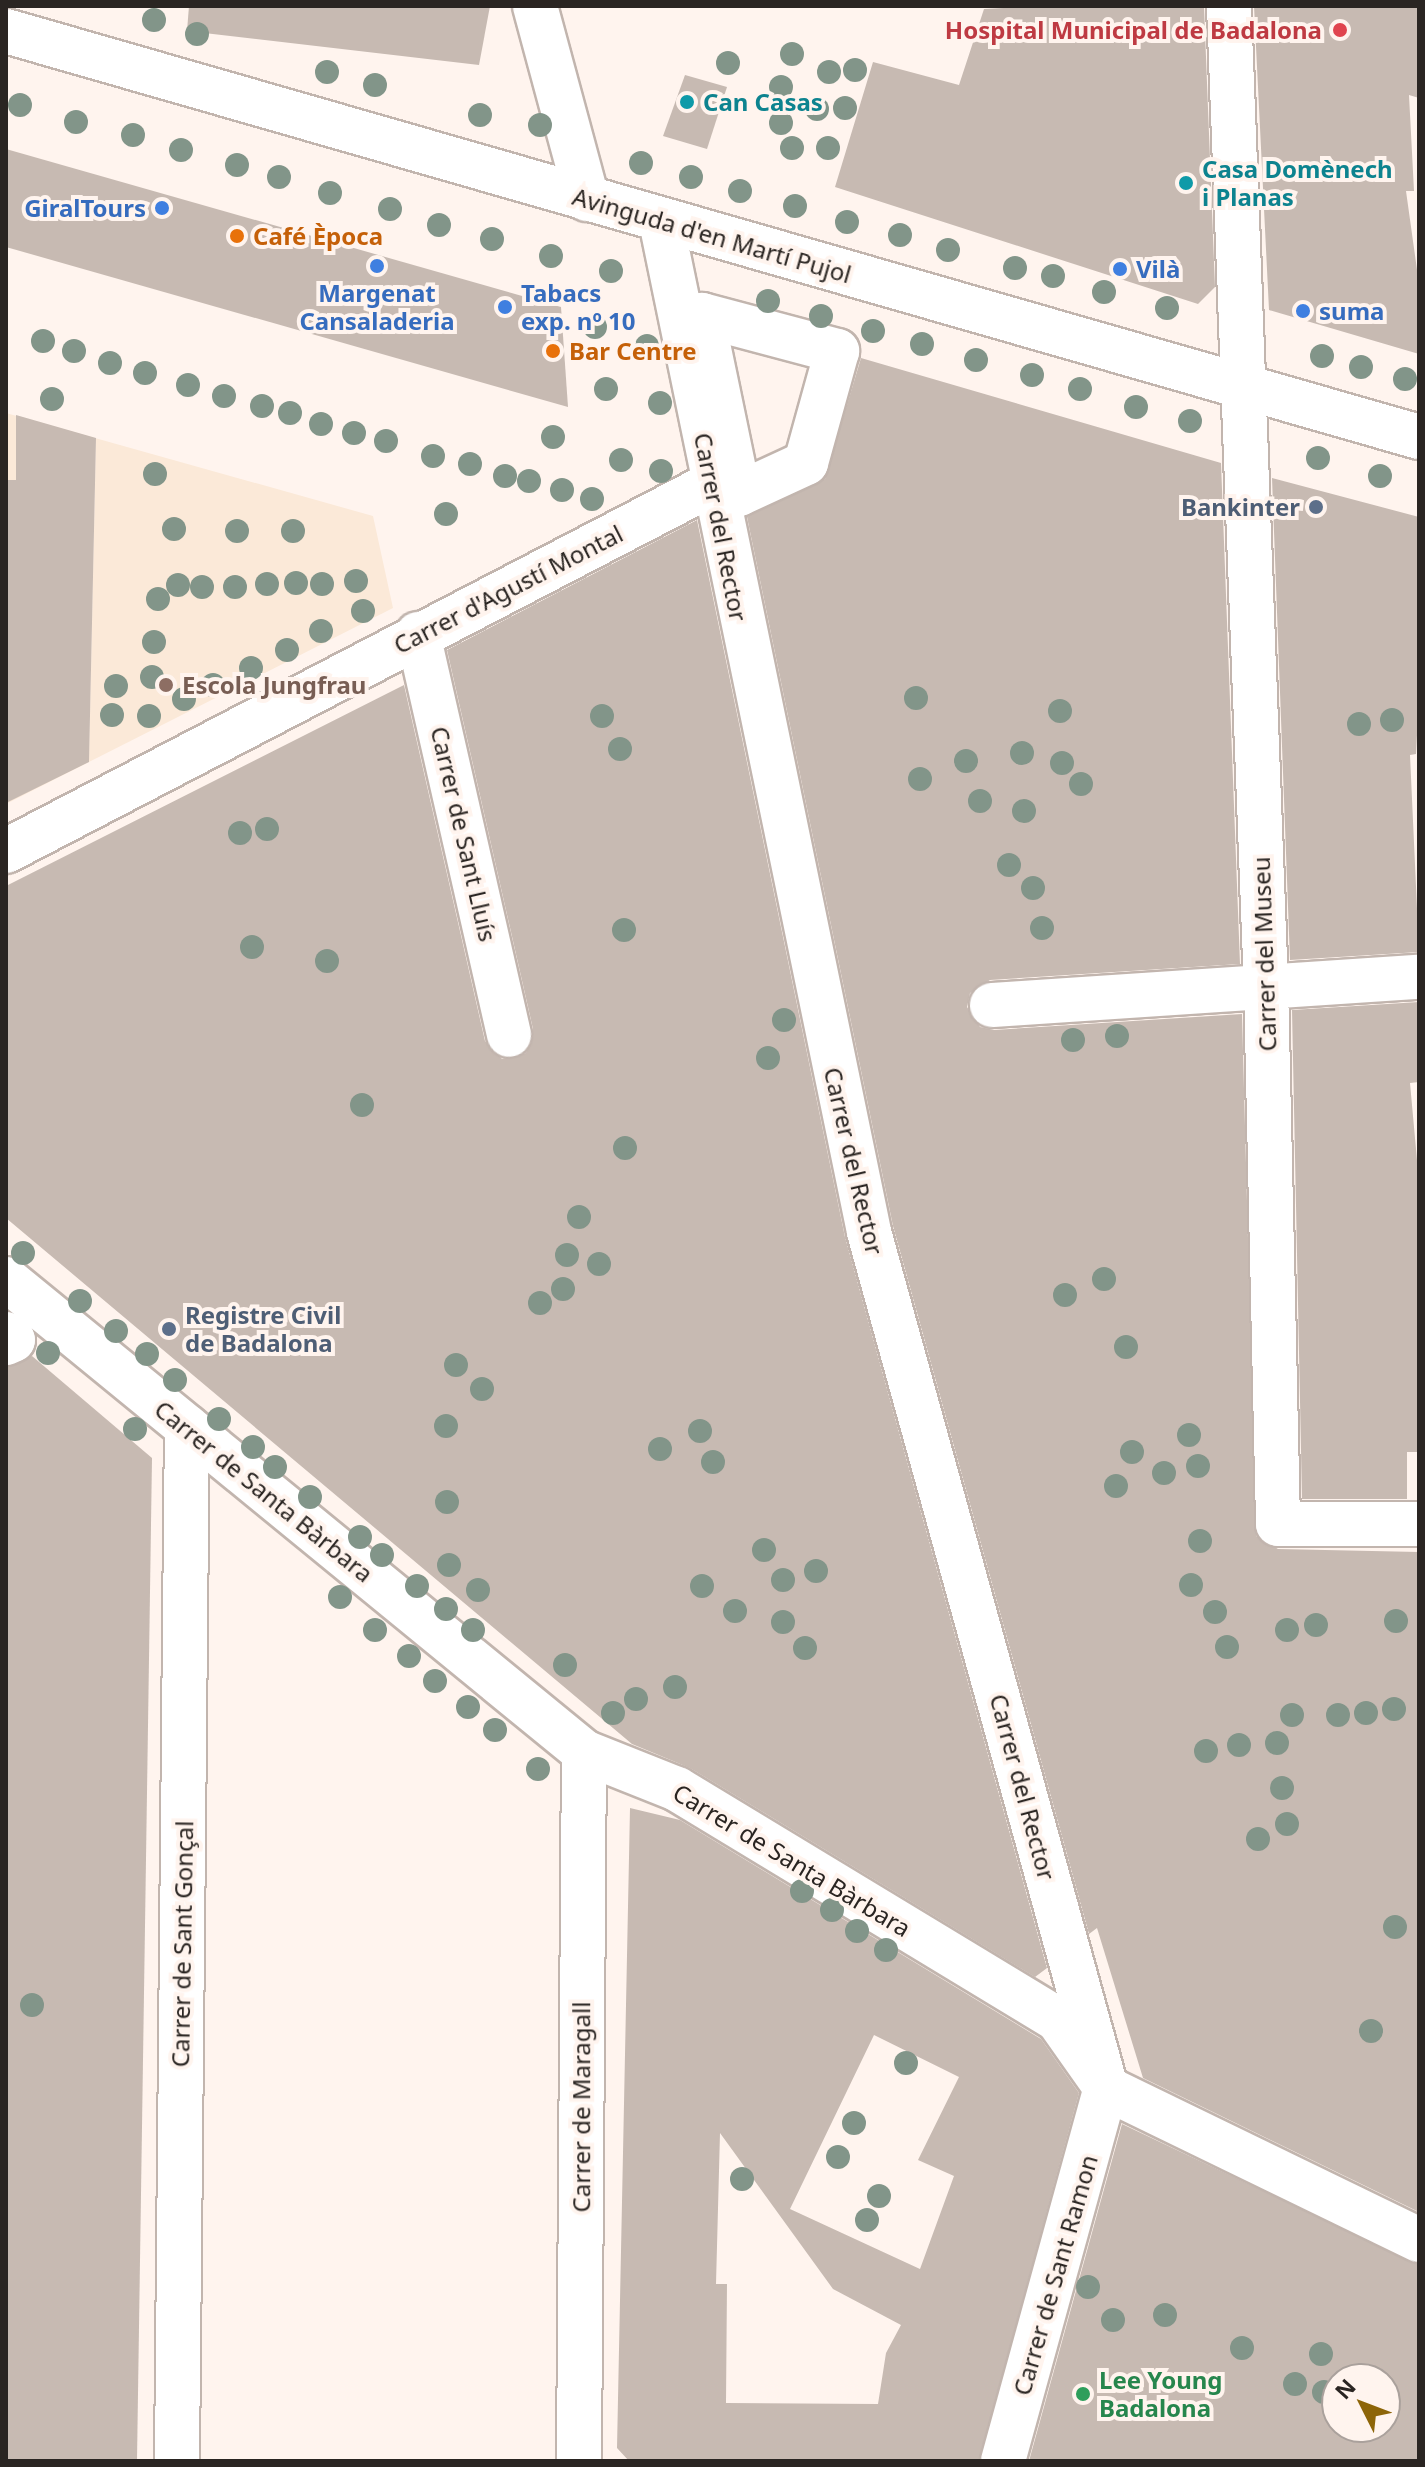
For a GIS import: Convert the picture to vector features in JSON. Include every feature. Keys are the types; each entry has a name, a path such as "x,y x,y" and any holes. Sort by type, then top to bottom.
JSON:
{"street":[{"path":"535,6 587,199"},
{"name":"Carrer del Museu","path":"1229,6 1240,385 1266,985 1278,1524 1419,1524"},
{"name":"Avinguda d'en Martí Pujol","path":"6,31 1419,437"},
{"name":"Carrer del Rector","path":"661,221 712,484 869,1232 1106,2088"},
{"name":"Carrer d'Agustí Montal","path":"6,851 418,634 712,484"},
{"name":"Carrer de Sant Lluís","path":"418,634 509,1035"},
{"path":"992,1005 1419,977"},
{"name":"Carrer de Santa Bàrbara","path":"6,1279 584,1752 677,1789 1058,2020 1106,2088 1419,2240"},
{"path":"6,1334 13,1340 6,1343"},
{"name":"Carrer de Sant Gonçal","path":"177,2461 187,1427"},
{"name":"Carrer de Maragall","path":"579,2461 584,1752"},
{"name":"Carrer de Sant Ramon","path":"1003,2461 1106,2088"}],"shaded area":[{"name":"Escola Jungfrau","path":"6,413 373,516 393,608 6,804 6,789 7,802 89,761 96,439 16,416 16,480 6,480"}],"building":[{"path":"189,6 490,6 479,65 187,31"},
{"path":"1204,6 1215,287 1198,304 835,187 873,62 959,85 984,9"},
{"path":"1254,6 1419,6 1419,98 1409,95 1414,191 1406,191 1419,284 1419,354 1269,310"},
{"name":"Can Casas","path":"685,75 727,87 707,149 663,136"},
{"path":"6,149 561,307 568,407 6,247"},
{"path":"861,358 1221,463 1240,964 990,980 970,993 967,1007 980,1027 994,1030 1242,1014 1256,1536 1278,1549 1419,1552 1419,2212 1143,2078 1097,1928 1089,1934 893,1226 747,517 825,479"},
{"path":"16,415 96,438 89,762 6,803 6,480 16,480"},
{"path":"1272,478 1419,517 1419,697 1416,754 1410,755 1419,952 1290,960"},
{"path":"697,520 845,1237 1047,1968 1035,1977 690,1768 632,1744 6,1218 6,886 404,685 485,1041 502,1059 526,1053 533,1029 447,650"},
{"path":"1419,1002 1419,1082 1410,1083 1419,1182 1419,1452 1407,1452 1407,1499 1302,1499 1292,1010"},
{"path":"32,1356 152,1458 137,2461 6,2461 6,1368"},
{"path":"630,1808 680,1820 1041,2039 1079,2093 979,2461 629,2461 617,2448","holes":["874,2035 959,2077 918,2160 954,2176 920,2269 790,2209","720,2133 833,2289 901,2325 886,2353 878,2404 726,2403 727,2284 716,2284"]},
{"path":"1122,2124 1419,2265 1419,2461 1029,2461"}],"place":[{"name":"Hospital Municipal de Badalona","path":"1340,30"},
{"name":"Can Casas","path":"687,102"},
{"name":"Casa Domènech i Planas","path":"1186,183"},
{"name":"GiralTours","path":"162,208"},
{"name":"Café Època","path":"237,236"},
{"name":"Margenat Cansaladeria","path":"377,266"},
{"name":"Vilà","path":"1120,269"},
{"name":"Tabacs exp. nº 10","path":"505,307"},
{"name":"suma","path":"1303,311"},
{"name":"Bar Centre","path":"553,351"},
{"name":"Bankinter","path":"1316,507"},
{"name":"Escola Jungfrau","path":"166,685"},
{"name":"Registre Civil de Badalona","path":"169,1329"},
{"name":"Lee Young Badalona","path":"1083,2394"}]}
